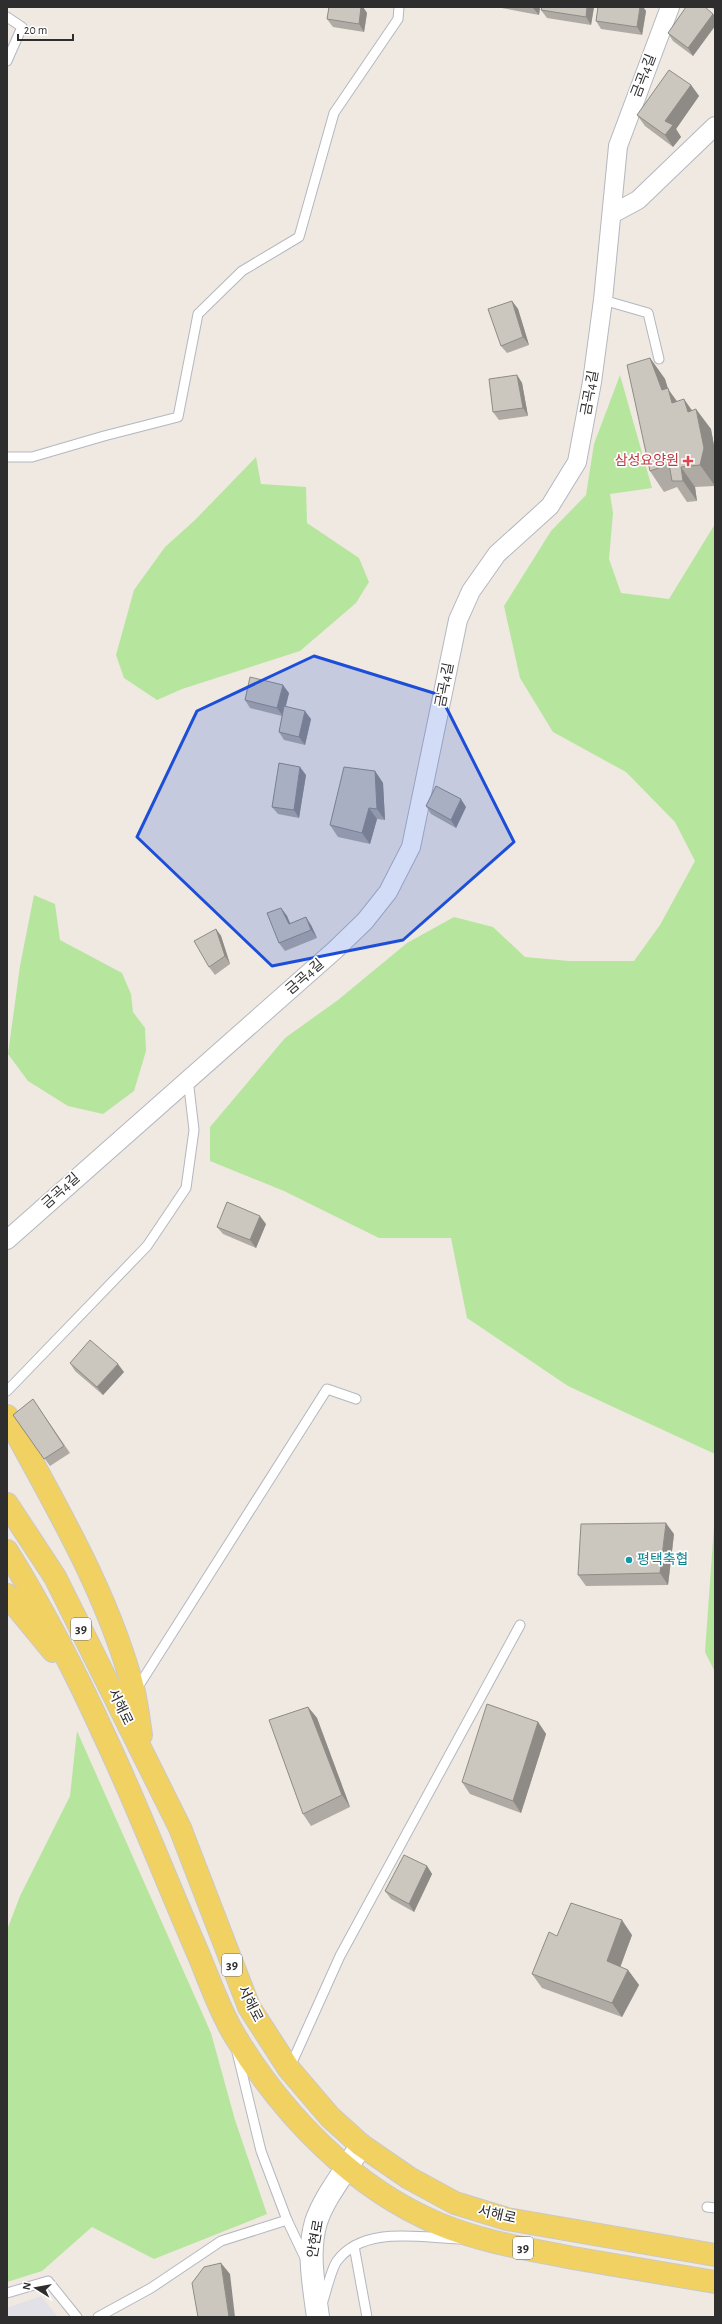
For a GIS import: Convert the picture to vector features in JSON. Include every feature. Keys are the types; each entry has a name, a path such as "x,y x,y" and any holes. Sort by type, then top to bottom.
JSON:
{"main road":[{"path":"7,1416 75,1540 115,1632 134,1693 145,1759"},
{"name":"서해로","path":"7,1504 55,1577 180,1828 249,2007 289,2069 330,2117 361,2145 409,2178 455,2203 477,2211 507,2218 715,2255"},
{"name":"서해로","path":"7,1551 41,1606 105,1737 233,2034 270,2090 348,2169 385,2194 435,2222 482,2240 715,2282"},
{"path":"7,1594 76,1678"},
{"name":"안현로","path":"318,2317 312,2272 316,2222 330,2194 348,2169 361,2145"}],"street":[{"name":"금곡4길","path":"7,1240 335,950 365,921 388,892 411,847 458,620 471,591 497,554 550,506 577,462 592,382 603,300 618,146 670,7"},
{"path":"612,214 638,200 715,126"}],"lane":[{"path":"7,457 32,458 104,436 178,417 198,314 242,271 300,237 334,113 398,19 399,7"},
{"path":"7,17 22,27 7,61"},
{"path":"603,300 648,313 658,360"},
{"path":"7,1391 147,1246 186,1188 194,1130 188,1079"},
{"path":"134,1693 327,1389 356,1399"},
{"path":"289,2069 340,1956 520,1626"},
{"path":"233,2034 261,2151 287,2220 312,2272"},
{"path":"98,2317 151,2288 221,2241 287,2220"},
{"path":"318,2317 336,2261 354,2246 380,2237 482,2240"},
{"path":"354,2246 367,2317"},
{"path":"7,2293 48,2281 76,2317"}],"highlighted area":[{"path":"314,656 440,695 514,842 403,940 272,966 137,837 197,711"}],"shaded area":[{"path":"41,2296 58,2317 7,2317 7,2308"}],"green space":[{"path":"620,375 652,488 610,494 613,513 609,559 621,593 669,599 715,524 715,1454 568,1386 467,1318 451,1238 379,1238 284,1191 210,1161 210,1127 285,1038 338,1000 407,943 454,917 493,927 525,957 569,961 634,961 660,925 695,861 675,822 626,772 553,732 520,678 504,606 551,531 586,495 594,444"},
{"path":"256,457 261,484 306,487 307,523 359,558 369,582 356,603 300,651 182,689 157,700 124,678 116,655 134,590 165,547 195,520"},
{"path":"34,895 55,904 60,940 122,973 131,994 133,1012 145,1028 146,1051 134,1091 103,1114 68,1106 28,1081 8,1054 20,966"},
{"path":"715,1512 715,1672 705,1652"},
{"path":"77,1731 211,2033 235,2120 267,2214 154,2259 92,2227 42,2271 7,2282 7,1930 20,1896 70,1796"}],"building":[{"path":"329,7 361,7 359,24 327,19"},
{"path":"542,7 587,7 586,17 541,10"},
{"path":"598,7 640,7 637,27 596,21"},
{"path":"686,7 705,7 713,14 688,48 668,33"},
{"path":"669,70 691,85 665,121 673,125 665,135 637,115"},
{"path":"512,301 523,337 501,346 488,309"},
{"name":"삼성요양원","path":"650,358 662,390 668,388 672,403 684,399 688,412 696,409 704,448 700,465 681,467 683,481 672,481 669,464 650,471 627,365"},
{"path":"517,375 523,408 493,412 489,379"},
{"path":"250,677 283,685 277,708 245,700"},
{"path":"284,706 305,711 299,737 279,732"},
{"path":"279,763 300,767 294,810 272,807"},
{"path":"344,767 375,771 377,809 369,808 362,833 330,825"},
{"path":"436,786 461,799 451,820 426,806"},
{"path":"281,908 289,924 306,917 311,930 279,943 267,913"},
{"path":"216,929 225,956 209,967 194,941"},
{"path":"227,1202 260,1216 250,1240 217,1227"},
{"path":"90,1340 118,1364 97,1387 70,1363"},
{"path":"33,1399 64,1446 44,1459 13,1415"},
{"name":"평택축협","path":"666,1523 660,1573 578,1575 581,1524"},
{"path":"487,1704 538,1722 513,1801 462,1782"},
{"path":"308,1707 342,1795 303,1814 269,1720"},
{"path":"404,1855 427,1866 409,1904 385,1891"},
{"path":"571,1903 622,1920 607,1961 628,1970 612,2003 532,1974 549,1932 557,1936"},
{"path":"221,2263 229,2317 198,2317 192,2283 204,2267"}],"place":[{"name":"삼성요양원","path":"688,461"},
{"name":"평택축협","path":"629,1560"}]}
